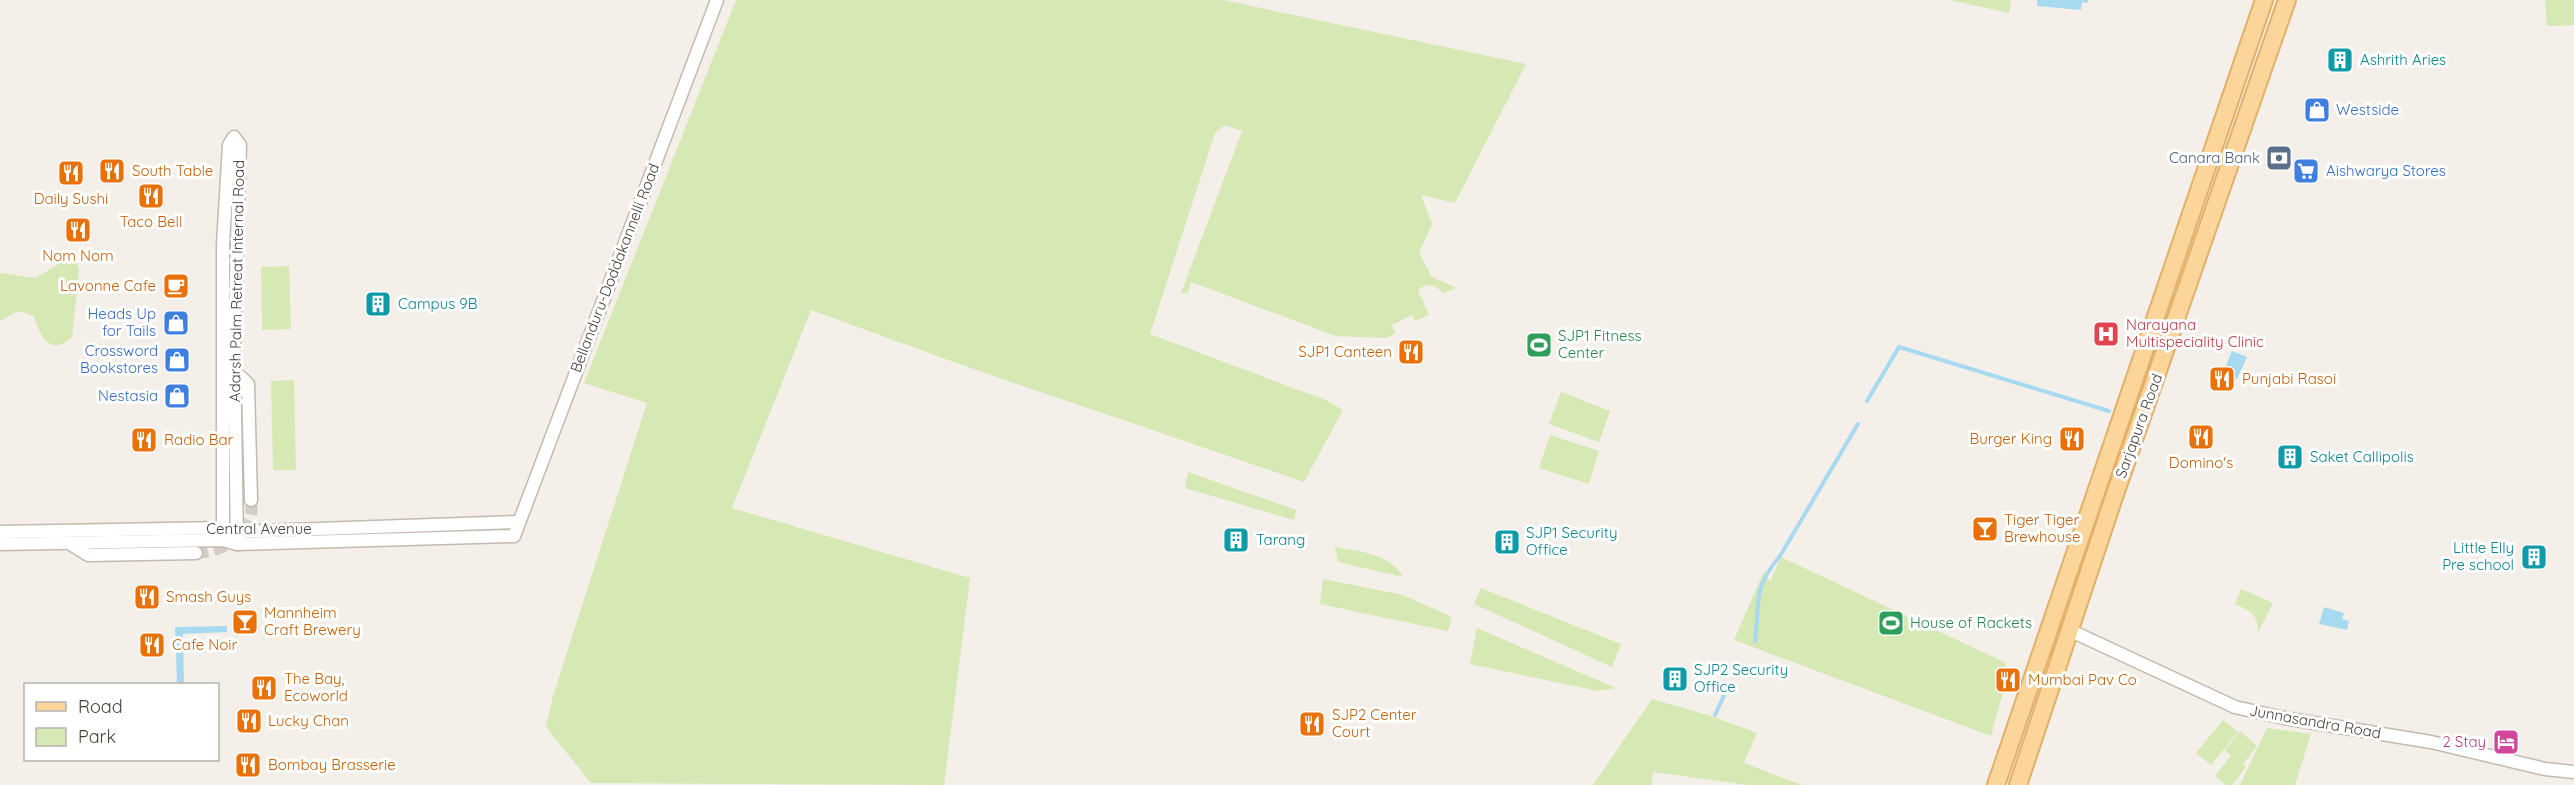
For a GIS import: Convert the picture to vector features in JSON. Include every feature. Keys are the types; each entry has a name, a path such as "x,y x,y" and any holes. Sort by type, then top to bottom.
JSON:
{"main road":[{"name":"Sarjapura Road","path":"1999,778 2264,0"},
{"name":"Sarjapura Road","path":"2019,782 2069,630 2287,0"},
{"path":"1999,778 2019,782"}],"street":[{"name":"Bellanduru-Doddakannelli Road","path":"514,536 717,0"},
{"name":"Adarsh Palm Retreat Internal Road","path":"223,534 228,354 240,145 234,137 229,145 223,244 228,354 235,372 236,538"},
{"path":"235,372 248,384 251,500"},
{"name":"Central Avenue","path":"236,538 518,522"},
{"name":"Central Avenue","path":"0,532 223,534 236,538 514,536"},
{"name":"Central Avenue","path":"0,544 68,543 223,534"},
{"path":"68,543 88,555 196,553"},
{"name":"Junnasandra Road","path":"2069,630 2235,707 2284,718 2431,742 2545,769 2574,772"}],"green space":[{"path":"736,0 1223,0 1526,64 1455,203 1421,195 1432,224 1419,253 1432,277 1457,288 1444,293 1434,286 1425,285 1418,290 1429,315 1415,321 1412,315 1392,325 1395,333 1386,338 1336,336 1191,282 1188,293 1181,293 1242,131 1225,125 1215,133 1150,334 1328,401 1343,410 1304,482 962,365 811,310 732,508 970,578 944,785 591,783 546,727 553,696 647,403 584,383"},
{"path":"1950,0 2011,0 2009,13"},
{"path":"2545,0 2574,0 2574,25 2547,26"},
{"path":"67,259 77,263 79,271 72,337 64,343 52,344 42,336 34,316 18,311 0,321 0,273 36,278"},
{"path":"289,266 291,329 262,330 261,267"},
{"path":"294,380 296,470 273,470 271,381"},
{"path":"1561,392 1610,411 1599,442 1549,424"},
{"path":"1550,435 1599,451 1589,484 1539,468"},
{"path":"1188,472 1296,510 1294,520 1185,488"},
{"path":"1335,547 1382,558 1397,569 1403,577 1338,562"},
{"path":"1781,557 2006,663 2005,685 1991,736 1734,640 1764,571 1770,582"},
{"path":"1323,579 1403,595 1452,617 1448,631 1320,604"},
{"path":"1481,588 1621,644 1612,667 1474,604"},
{"path":"2241,589 2273,603 2258,633 2255,617 2235,604"},
{"path":"1477,628 1616,688 1598,691 1470,664"},
{"path":"1652,699 1711,716 1757,733 1744,763 1802,785 1748,785 1653,772 1651,785 1593,785"},
{"path":"2223,720 2238,732 2211,765 2196,753"},
{"path":"2267,728 2311,734 2295,785 2240,785"},
{"path":"2240,731 2257,746 2243,764 2246,767 2232,785 2226,785 2215,776 2231,756 2225,750"}],"water":[{"path":"2037,0 2088,0 2088,3 2082,2 2081,10 2037,6"},
{"path":"2232,351 2247,357 2237,379 2223,373"},
{"path":"2324,607 2344,613 2342,619 2349,621 2347,630 2319,624"},
{"path":"227,626 227,632 183,634 184,683 177,683 175,627"}],"waterway":[{"path":"1867,401 1899,347 2109,411"},
{"path":"1755,641 1759,596 1765,578 1858,424"},
{"path":"1715,715 1728,687"}],"tunnel":[{"path":"196,553 218,548 237,538 249,522 251,500"}],"place":[{"name":"Ashrith Aries","path":"2340,60"},
{"name":"Westside","path":"2317,110"},
{"name":"Canara Bank","path":"2279,158"},
{"name":"South Table","path":"112,171"},
{"name":"Aishwarya Stores","path":"2306,171"},
{"name":"Daily Sushi","path":"71,173"},
{"name":"Taco Bell","path":"151,196"},
{"name":"Nom Nom","path":"78,230"},
{"name":"Lavonne Cafe","path":"176,286"},
{"name":"Campus 9B","path":"378,304"},
{"name":"Heads Up for Tails","path":"176,323"},
{"name":"Narayana Multispeciality Clinic","path":"2106,334"},
{"name":"SJP1 Fitness Center","path":"1539,345"},
{"name":"SJP1 Canteen","path":"1411,352"},
{"name":"Crossword Bookstores","path":"177,360"},
{"name":"Punjabi Rasoi","path":"2222,379"},
{"name":"Nestasia","path":"177,396"},
{"name":"Domino's","path":"2201,437"},
{"name":"Burger King","path":"2072,439"},
{"name":"Radio Bar","path":"144,440"},
{"name":"Saket Callipolis","path":"2290,457"},
{"name":"Tiger Tiger Brewhouse","path":"1985,529"},
{"name":"Tarang","path":"1236,540"},
{"name":"SJP1 Security Office","path":"1507,542"},
{"name":"Little Elly Pre school","path":"2534,557"},
{"name":"Smash Guys","path":"147,597"},
{"name":"Mannheim Craft Brewery","path":"245,622"},
{"name":"House of Rackets","path":"1891,623"},
{"name":"Cafe Noir","path":"152,645"},
{"name":"SJP2 Security Office","path":"1675,679"},
{"name":"Mumbai Pav Co","path":"2008,680"},
{"name":"The Bay, Ecoworld","path":"264,688"},
{"name":"Lucky Chan","path":"249,721"},
{"name":"SJP2 Center Court","path":"1312,724"},
{"name":"2 Stay","path":"2506,742"},
{"name":"Bombay Brasserie","path":"248,765"}]}
